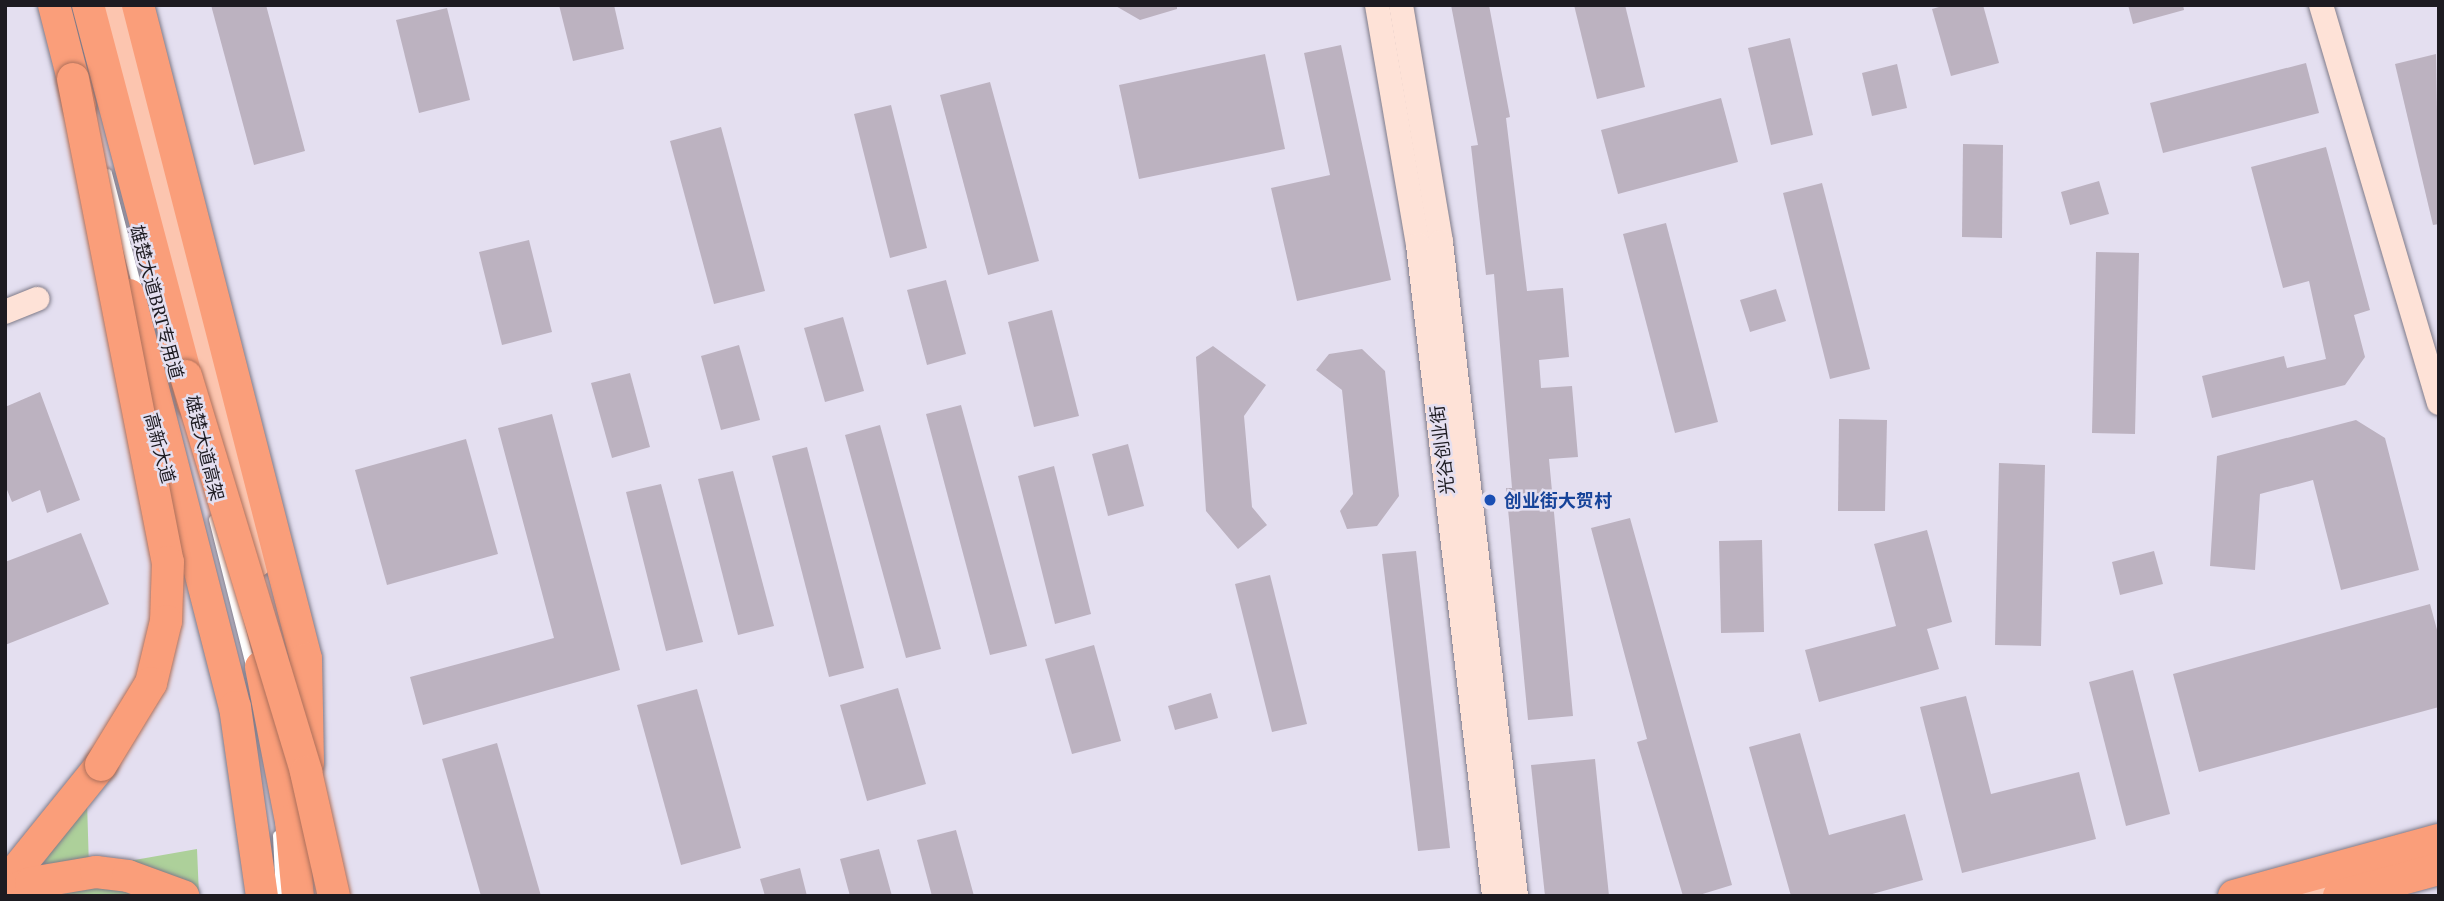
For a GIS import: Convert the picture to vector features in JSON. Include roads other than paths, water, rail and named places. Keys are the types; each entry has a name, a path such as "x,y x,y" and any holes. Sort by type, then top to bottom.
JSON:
{"highway":[{"name":"雄楚大道高架","path":"54,5 235,707 262,896"},
{"name":"雄楚大道高架","path":"88,5 186,376 276,733 298,896"},
{"path":"138,5 306,659 309,817"},
{"path":"7,883 101,765 136,712 162,647 169,591 163,529 73,79"},
{"path":"186,376 306,772 334,896"},
{"path":"2234,896 2439,840"},
{"path":"2339,896 2439,869"},
{"path":"7,883 31,883 96,872 128,876 183,896"}],"main road":[{"name":"高新大道","path":"43,5 227,709 253,896"},
{"path":"114,5 182,257 282,665 321,896"},
{"name":"光谷创业街","path":"1377,5 1418,245 1494,896"},
{"name":"光谷创业街","path":"1401,5 1441,242 1516,896"},
{"path":"2320,5 2439,403"},
{"path":"5,312 37,299"},
{"path":"2312,896 2439,861"}],"lane":[{"path":"63,5 94,125"},
{"name":"雄楚大道BRT专用道","path":"79,5 188,425"},
{"name":"雄楚大道BRT专用道","path":"105,165 243,704 268,896"},
{"path":"212,513 259,702 268,767"},
{"path":"275,819 280,896"}],"place":[{"name":"创业街大贺村","path":"1490,500"}]}
